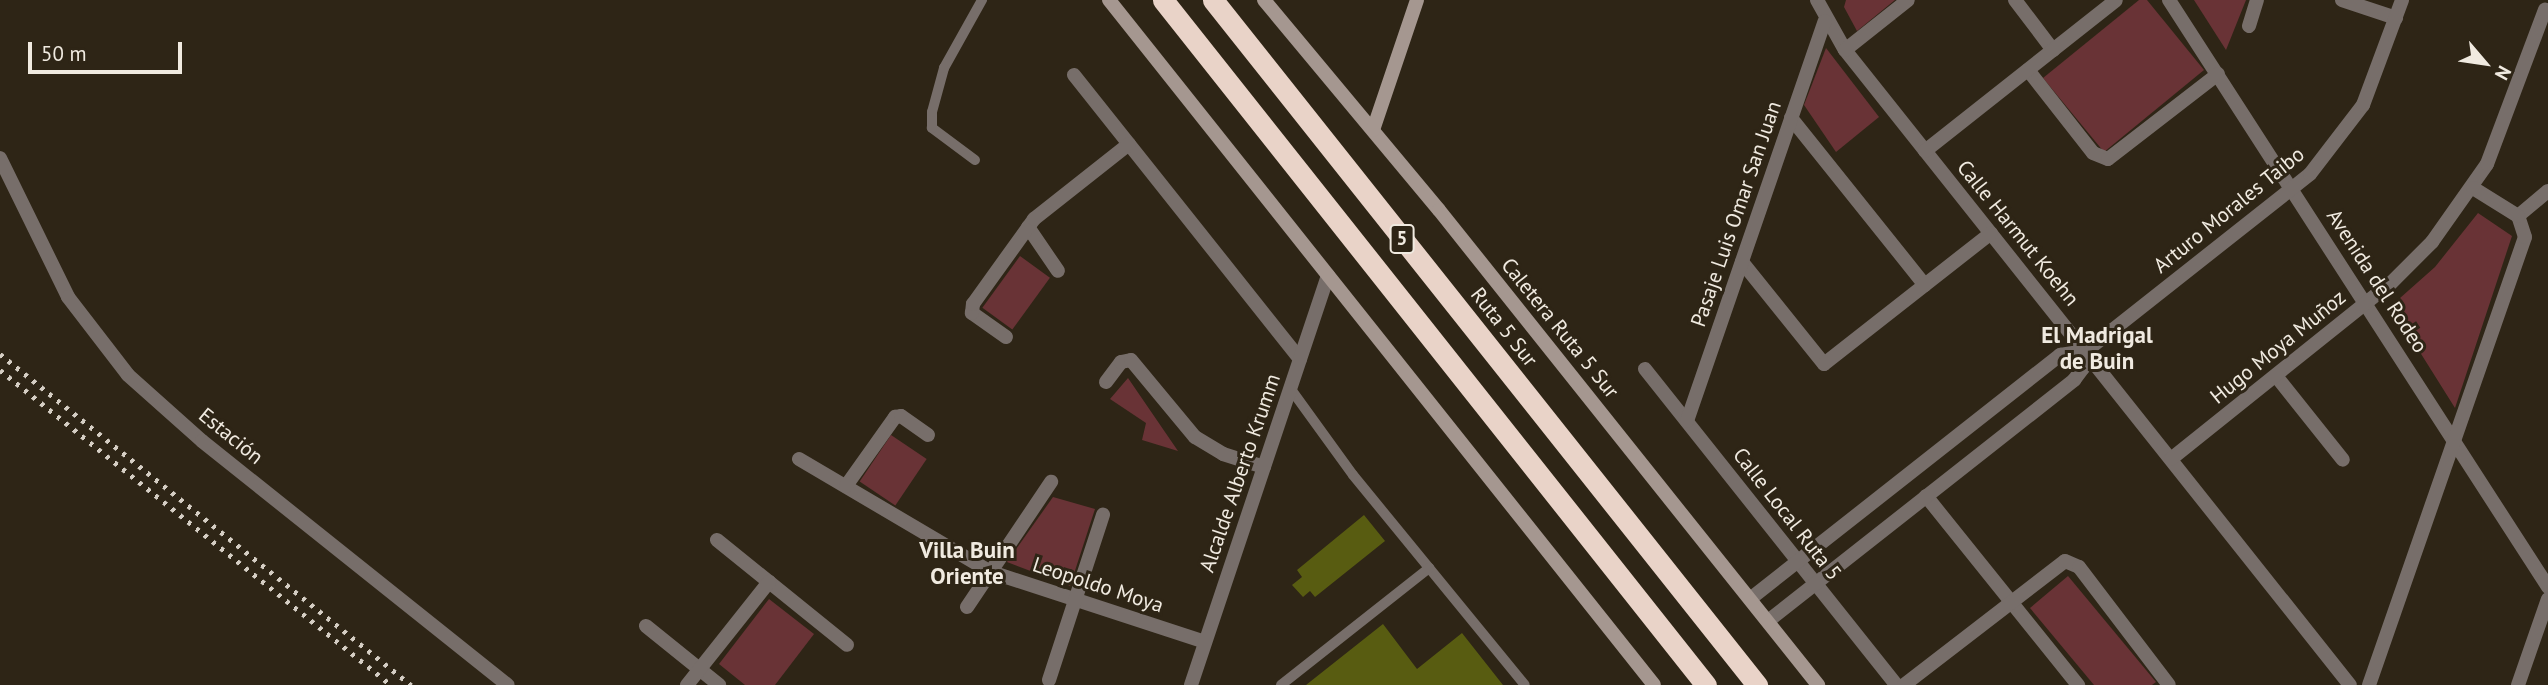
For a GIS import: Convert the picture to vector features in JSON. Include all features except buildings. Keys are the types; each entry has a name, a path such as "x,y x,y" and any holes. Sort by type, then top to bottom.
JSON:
{"highway":[{"name":"5","path":"1163,0 1706,685"},
{"name":"Ruta 5 Sur","path":"1213,0 1757,685"}],"main road":[{"path":"1109,0 1654,685"},
{"name":"Caletera Ruta 5 Sur","path":"1264,0 1373,130 1818,685"},
{"path":"1373,130 1417,0"}],"street":[{"name":"Calle Harmut Koehn","path":"1817,0 1825,20 1845,50 2350,685"},
{"path":"1845,50 1908,0"},
{"path":"2015,0 2053,50"},
{"path":"1926,151 2116,0"},
{"name":"Avenida del Rodeo","path":"2169,0 2548,587"},
{"path":"2249,26 2257,0"},
{"path":"2342,0 2396,18"},
{"name":"Arturo Morales Taibo","path":"1750,599 2060,355 2086,351 2292,189 2331,151 2363,105 2402,0"},
{"name":"Hugo Moya Muñoz","path":"2171,459 2367,303 2432,242 2473,188 2499,139 2543,8"},
{"name":"Pasaje Luis Omar San Juan","path":"1687,421 1825,20"},
{"path":"2028,70 2093,153 2108,159 2218,74"},
{"path":"1074,75 1300,359"},
{"path":"1791,118 1925,285"},
{"path":"1006,337 972,313 971,307 1028,227 1129,144"},
{"name":"Estación","path":"0,158 68,298 128,375 202,441 508,685"},
{"path":"2369,685 2525,237 2518,216 2473,188"},
{"path":"2518,216 2548,191"},
{"path":"1028,227 1058,271"},
{"path":"1742,262 1824,365 1991,233"},
{"name":"Alcalde Alberto Krumm","path":"1191,685 1328,275"},
{"name":"Arturo Morales Taibo","path":"1768,621 2074,380 2083,368 2086,351"},
{"path":"1107,382 1121,362 1131,360 1195,437 1223,454 1264,467"},
{"name":"Calle Local Ruta 5","path":"1646,369 1896,685"},
{"path":"2276,376 2343,460"},
{"path":"846,486 895,417 901,416 928,435"},
{"name":"Leopoldo Moya","path":"799,459 990,572 1205,642"},
{"path":"967,607 1051,482"},
{"path":"1926,496 2078,685"},
{"path":"1049,680 1103,515"},
{"path":"717,540 847,645"},
{"path":"1904,685 2060,563 2070,561 2079,566 2169,685"},
{"path":"687,685 769,582"},
{"path":"2518,685 2548,600"},
{"path":"646,626 719,685"}],"lane":[{"path":"975,160 932,128 932,112 944,68 982,0"},
{"path":"1290,388 1353,475 1525,685"},
{"path":"1282,685 1429,568"}],"shaded area":[{"path":"1846,0 1895,0 1857,31 1844,7"},
{"path":"2139,0 2147,0 2204,70 2104,152 2043,78"},
{"path":"2194,0 2246,0 2226,50"},
{"path":"1826,48 1879,117 1836,152 1804,105"},
{"path":"2478,213 2512,236 2455,408 2391,306 2435,267"},
{"path":"1020,256 1050,278 1012,330 982,308"},
{"path":"1128,378 1178,451 1142,440 1146,423 1110,399"},
{"path":"891,435 927,459 895,505 860,481"},
{"path":"1053,497 1095,509 1070,586 1007,562"},
{"path":"2068,576 2156,682 2152,685 2094,685 2030,608"},
{"path":"769,599 814,634 775,685 745,685 719,664"}],"railway":[{"path":"0,354 411,685"},
{"path":"0,370 391,685"}],"district":[{"name":"El Madrigal de Buin","path":"2097,348"},
{"name":"Villa Buin Oriente","path":"967,563"}]}
